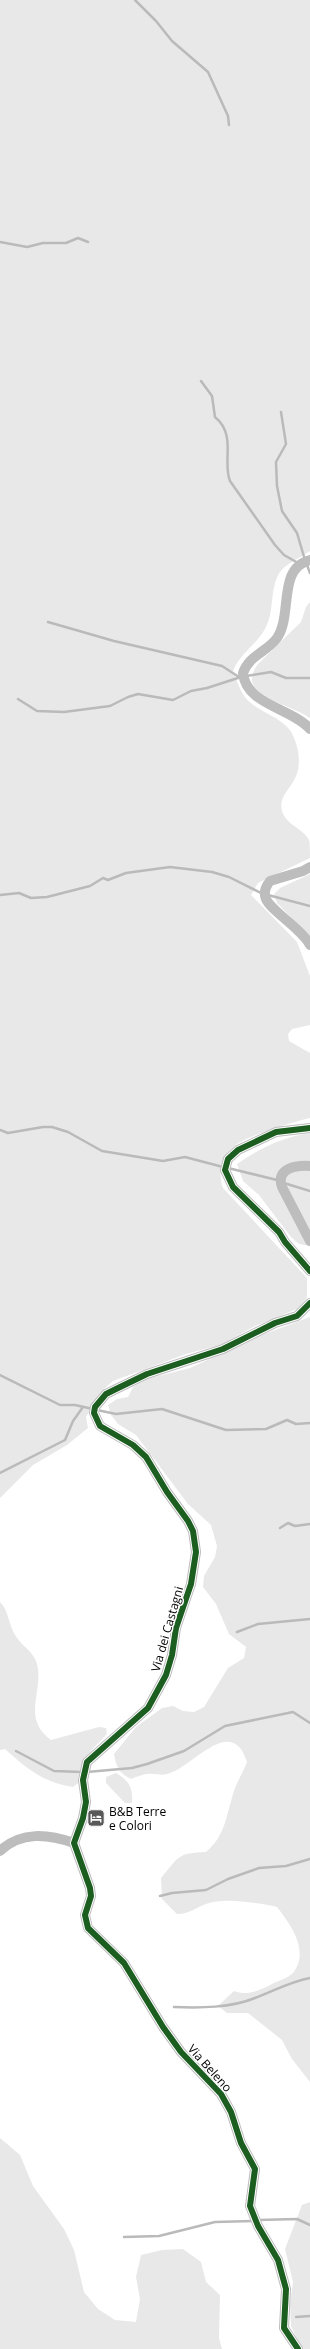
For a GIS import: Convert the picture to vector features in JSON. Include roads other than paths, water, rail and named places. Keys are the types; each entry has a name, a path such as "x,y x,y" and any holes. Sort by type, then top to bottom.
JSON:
{"street":[{"path":"310,560 298,565 292,574 282,626 277,638 250,661 243,673 246,685 253,693 303,722 310,729"},
{"path":"310,867 303,872 270,881 266,889 265,896 267,901 284,916 310,945"},
{"path":"310,1128 276,1132 238,1150 228,1159 225,1170 233,1187 279,1232 285,1242 310,1271"},
{"path":"310,1166 293,1167 284,1172 281,1179 310,1241"},
{"name":"Via dei Castagni","path":"74,1843 83,1818 86,1802 83,1780 88,1762 148,1708 166,1675 172,1655 176,1628 191,1584 196,1552 193,1531 188,1521 167,1492 146,1457 133,1445 100,1426 94,1413 95,1407 106,1394 147,1374 223,1349 276,1323 297,1316 310,1303"},
{"path":"297,1316 310,1309"},
{"path":"0,1851 17,1839 32,1835 74,1843"},
{"name":"Via Beleno","path":"74,1843 90,1888 91,1896 85,1915 88,1928 124,1963 162,2027 181,2052 221,2094 231,2112 241,2143 254,2169 250,2206 258,2226 278,2260 286,2289 284,2328 298,2349"}],"waterway":[{"path":"135,0 156,21 172,41 208,72 228,116 229,125"},
{"path":"0,242 27,247 43,243 66,243 78,238 88,242"},
{"path":"201,381 212,396 215,417 222,424 226,432 228,449 227,466 230,481 275,545 284,555 298,563"},
{"path":"281,412 286,444 276,462 277,486 282,511 297,533 305,560"},
{"path":"307,565 310,573"},
{"path":"48,622 114,641 222,666 239,677"},
{"path":"246,676 271,672 286,678 310,678"},
{"path":"18,699 37,711 64,712 110,706 138,694 173,700 191,691 207,688 241,677"},
{"path":"0,895 19,893 31,898 47,897 90,886 103,878 108,880 126,873 170,867 212,872 229,877 261,893"},
{"path":"268,895 310,906"},
{"path":"0,1130 8,1133 43,1127 52,1127 68,1132 102,1151 163,1161 185,1157 223,1167"},
{"path":"228,1168 277,1180"},
{"path":"284,1183 310,1191"},
{"path":"0,1375 60,1405 75,1405 93,1409"},
{"path":"0,1473 65,1440 73,1421 83,1407"},
{"path":"97,1410 116,1414 162,1409 226,1430 266,1429 287,1420 296,1424 310,1423"},
{"path":"280,1528 288,1523 295,1526 310,1524"},
{"path":"237,1632 258,1624 310,1619"},
{"path":"87,1772 132,1768 147,1764 184,1751 225,1726 293,1712 310,1723"},
{"path":"16,1751 54,1771 82,1772"},
{"path":"160,1896 172,1893 206,1890 228,1879 259,1868 286,1866 310,1859"},
{"path":"174,2007 226,2006 236,2004 310,1978"},
{"path":"258,2220 297,2219 310,2225"},
{"path":"124,2237 159,2236 215,2222 253,2221"},
{"path":"296,2317 310,2316"}],"place":[{"name":"B&B Terre e Colori","path":"96,1818"}]}
